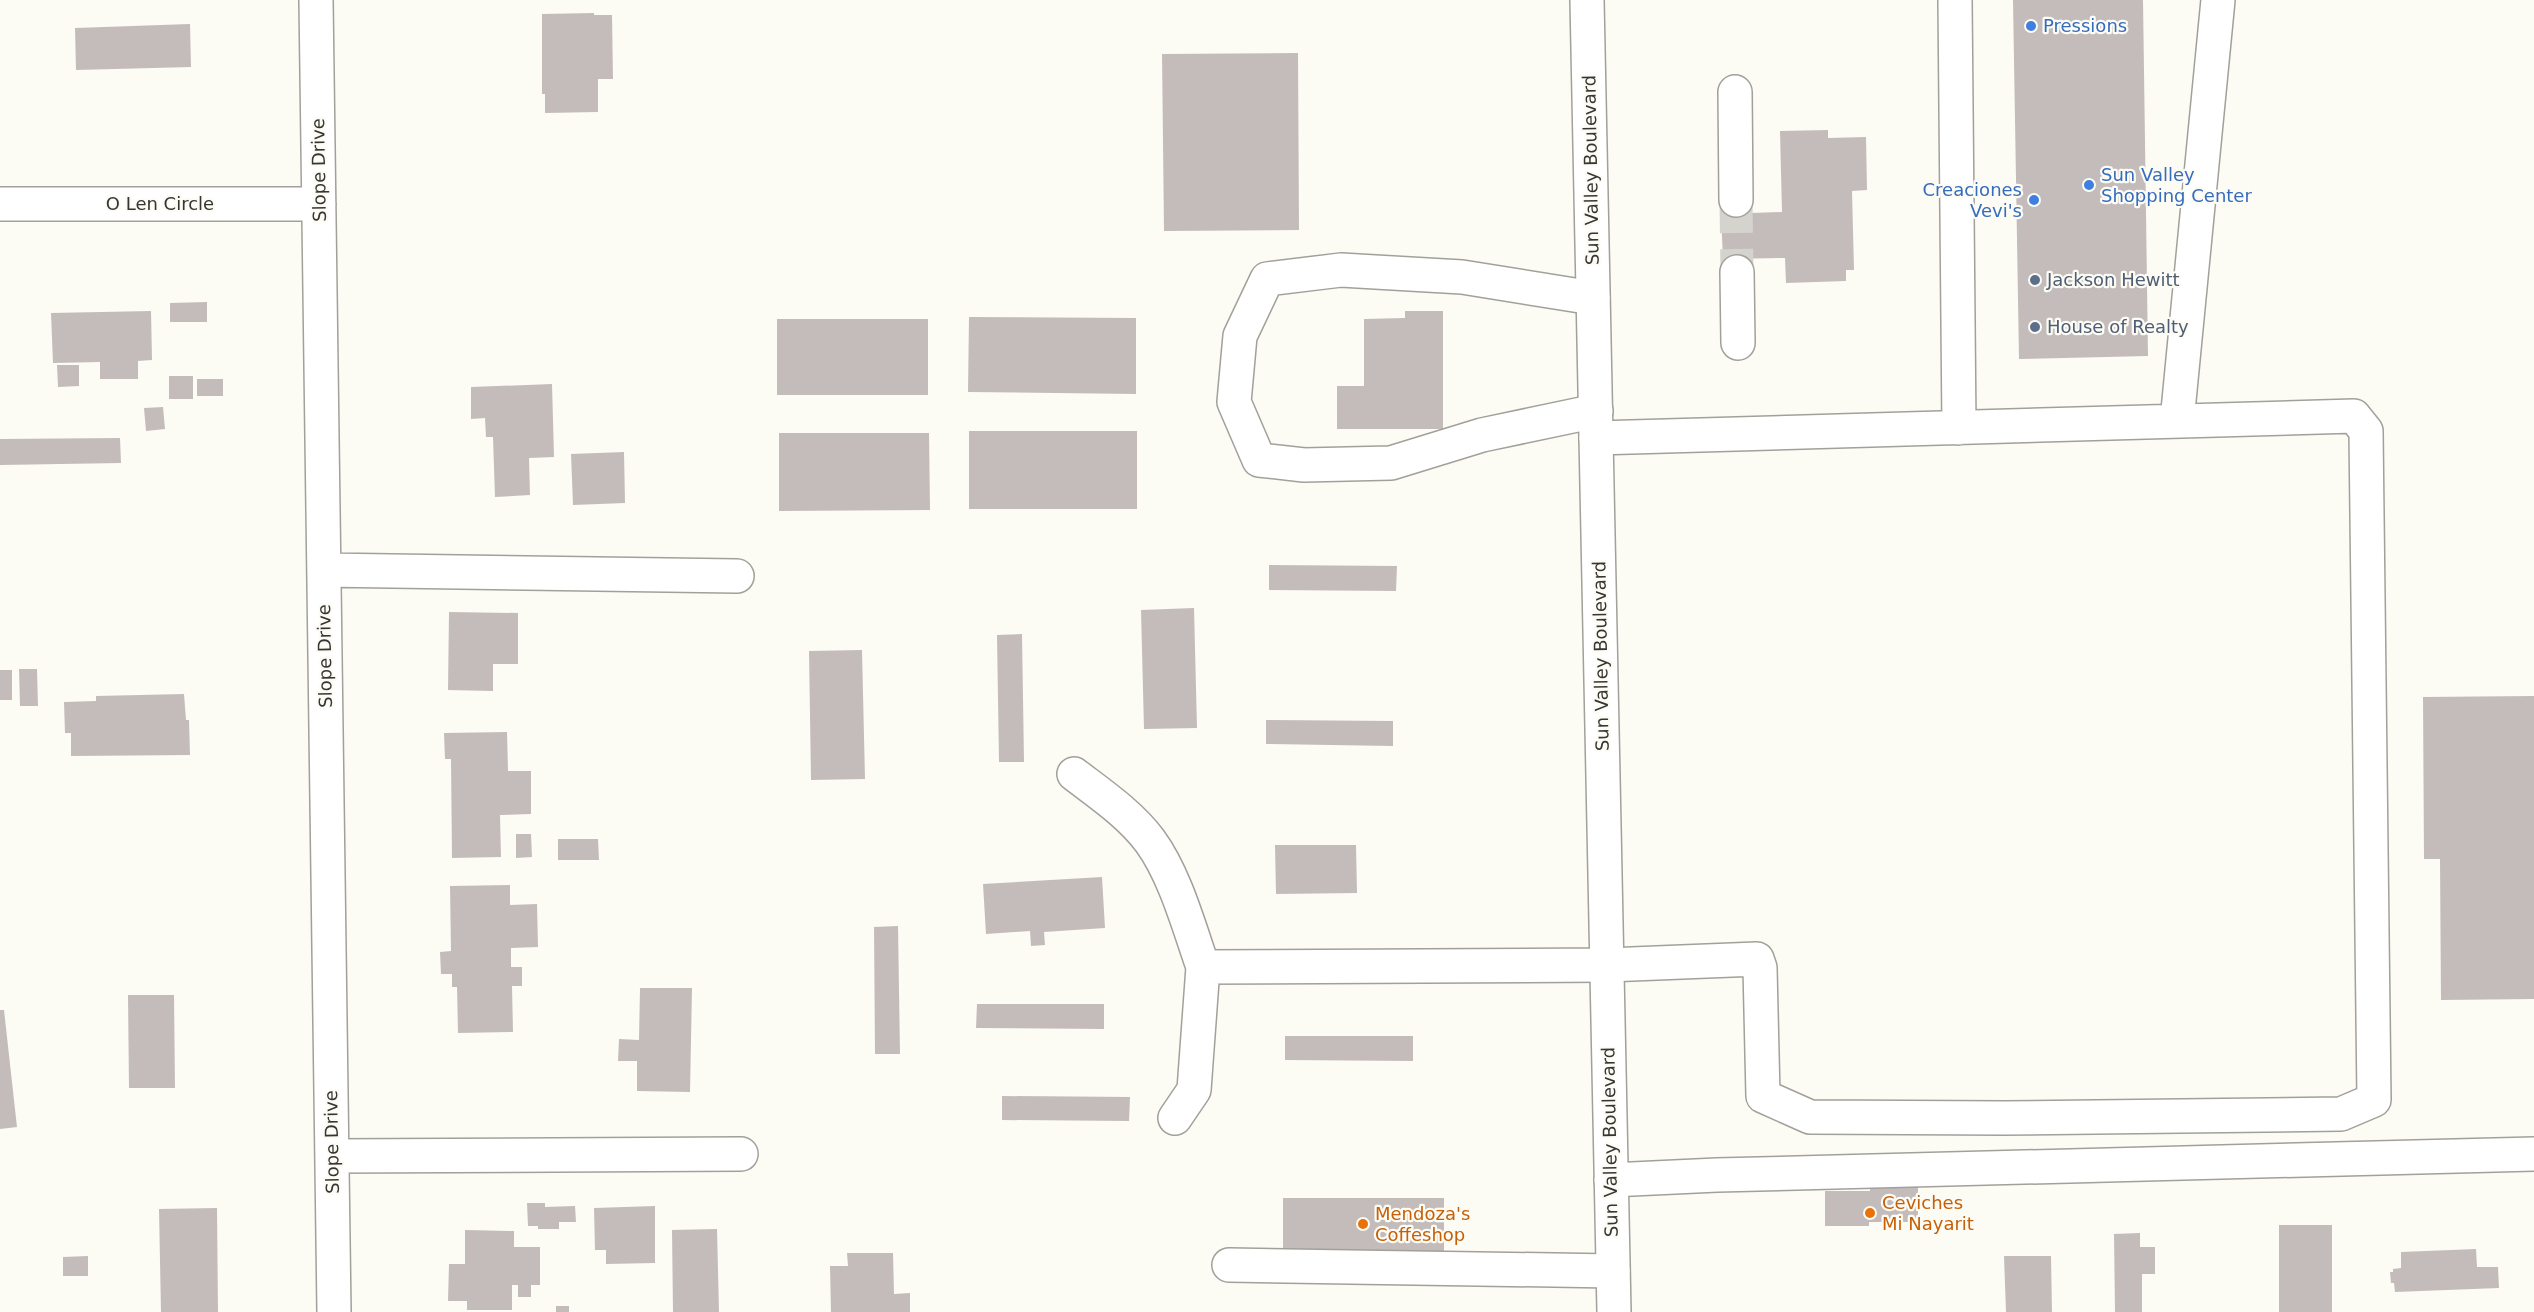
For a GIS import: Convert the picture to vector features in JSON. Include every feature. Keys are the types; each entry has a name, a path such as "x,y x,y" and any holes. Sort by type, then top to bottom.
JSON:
{"street":[{"name":"Slope Drive","path":"316,0 334,1312"},
{"name":"Sun Valley Boulevard","path":"1587,0 1614,1312"},
{"path":"1954,0 1959,428"},
{"path":"2177,421 2218,0"},
{"path":"1735,92 1736,200"},
{"name":"O Len Circle","path":"0,204 319,204"},
{"path":"1203,967 1607,965 1757,959 1760,968 1762,1096 1810,1117 2004,1118 2341,1114 2374,1100 2366,431 2354,416 1959,428 1596,424 1482,435 1391,463 1304,465 1258,460 1234,402 1240,336 1267,279 1341,270 1462,277 1593,298"},
{"path":"1737,272 1738,343"},
{"path":"324,570 737,576"},
{"path":"1074,774 1112,803 1150,841 1179,895 1203,967 1194,1090 1175,1118"},
{"path":"332,1156 741,1154"},
{"path":"1611,1180 1717,1175 2534,1154"},
{"path":"1229,1265 1613,1271"}],"building":[{"name":"Sun Valley Shopping Center","path":"2013,0 2143,0 2148,356 2019,359"},
{"path":"594,13 594,15 612,15 613,79 598,79 598,112 545,113 545,94 542,94 542,14"},
{"path":"190,24 191,67 76,70 75,28"},
{"path":"1298,53 1299,230 1164,231 1162,54"},
{"path":"1828,130 1828,138 1866,137 1867,190 1852,191 1854,270 1846,270 1846,281 1786,283 1785,258 1723,259 1721,214 1782,212 1780,131"},
{"path":"207,302 207,322 170,322 170,303"},
{"path":"151,311 152,360 138,361 138,379 100,379 100,362 53,363 51,313"},
{"path":"1405,311 1443,311 1443,429 1337,429 1337,386 1364,386 1364,319 1405,318"},
{"path":"969,317 1136,318 1136,394 968,392"},
{"path":"777,319 928,319 928,395 777,395"},
{"path":"57,365 79,365 79,386 58,387"},
{"path":"169,376 193,376 193,399 169,399"},
{"path":"197,379 223,379 223,396 197,396"},
{"path":"552,384 554,457 529,458 530,495 495,497 493,437 486,437 485,418 471,419 471,387"},
{"path":"163,407 165,429 146,431 144,408"},
{"path":"969,431 1137,431 1137,509 969,509"},
{"path":"779,433 929,433 930,510 779,511"},
{"path":"120,438 121,463 0,465 0,439"},
{"path":"624,452 625,503 573,505 571,454"},
{"path":"1269,565 1397,566 1396,591 1269,590"},
{"path":"1194,608 1197,728 1144,729 1141,610"},
{"path":"449,612 518,613 518,664 493,664 493,691 448,690"},
{"path":"1022,634 1024,762 999,762 997,635"},
{"path":"862,650 865,779 811,780 809,651"},
{"path":"19,669 37,669 38,706 20,706"},
{"path":"0,670 12,670 12,700 0,700"},
{"path":"184,694 186,720 189,720 190,755 71,756 71,733 65,733 64,702 96,701 96,696"},
{"path":"2534,696 2534,999 2441,1000 2440,859 2424,859 2423,697"},
{"path":"1266,720 1393,721 1393,746 1266,744"},
{"path":"507,732 508,771 531,771 531,814 500,815 501,857 452,858 451,759 445,759 444,733"},
{"path":"516,834 531,834 532,857 516,858"},
{"path":"558,839 598,839 599,860 558,860"},
{"path":"1275,845 1356,845 1357,893 1276,894"},
{"path":"1102,877 1105,928 1044,932 1045,945 1031,946 1030,931 986,934 983,884"},
{"path":"510,885 510,905 537,904 538,947 511,948 511,967 522,967 522,986 512,986 513,1032 458,1033 457,987 452,987 452,974 441,974 440,952 451,951 450,886"},
{"path":"898,926 900,1054 875,1054 874,927"},
{"path":"640,988 692,988 690,1092 637,1091 637,1061 618,1061 619,1039 639,1040"},
{"path":"128,995 174,995 175,1088 129,1088"},
{"path":"977,1004 1104,1004 1104,1029 976,1028"},
{"path":"0,1010 4,1010 17,1127 0,1129"},
{"path":"1285,1036 1413,1036 1413,1061 1285,1060"},
{"path":"1002,1096 1130,1097 1129,1121 1002,1120"},
{"path":"1870,1187 1918,1187 1918,1222 1869,1222 1869,1226 1825,1226 1825,1191 1870,1191"},
{"name":"Mendoza's Coffeshop","path":"1283,1198 1444,1198 1444,1251 1283,1251"},
{"path":"527,1203 545,1203 545,1207 575,1206 576,1222 559,1222 559,1229 538,1229 538,1226 528,1226"},
{"path":"655,1206 655,1263 606,1264 606,1250 595,1250 594,1208"},
{"path":"217,1208 218,1312 161,1312 159,1209"},
{"path":"2279,1225 2332,1225 2332,1312 2279,1312"},
{"path":"717,1229 719,1312 673,1312 672,1230"},
{"path":"465,1230 514,1231 514,1247 540,1247 540,1285 531,1285 531,1297 518,1297 518,1285 512,1285 512,1310 467,1310 467,1301 448,1301 449,1264 465,1264"},
{"path":"2140,1233 2140,1247 2155,1247 2155,1274 2142,1274 2142,1312 2115,1312 2114,1234"},
{"path":"2476,1249 2477,1267 2498,1267 2499,1288 2395,1292 2390,1272 2401,1268 2401,1252"},
{"path":"847,1253 893,1253 894,1294 910,1293 910,1312 831,1312 830,1266 848,1266"},
{"path":"88,1256 88,1276 63,1276 63,1257"},
{"path":"2004,1256 2051,1256 2052,1312 2006,1312"},
{"path":"556,1306 569,1306 569,1312 556,1312"}],"tunnel":[{"path":"1736,200 1737,272"}],"place":[{"name":"Pressions","path":"2031,26"},
{"name":"Sun Valley Shopping Center","path":"2089,185"},
{"name":"Creaciones Vevi's","path":"2034,200"},
{"name":"Jackson Hewitt","path":"2035,280"},
{"name":"House of Realty","path":"2035,327"},
{"name":"Ceviches Mi Nayarit","path":"1870,1213"},
{"name":"Mendoza's Coffeshop","path":"1363,1224"}]}
